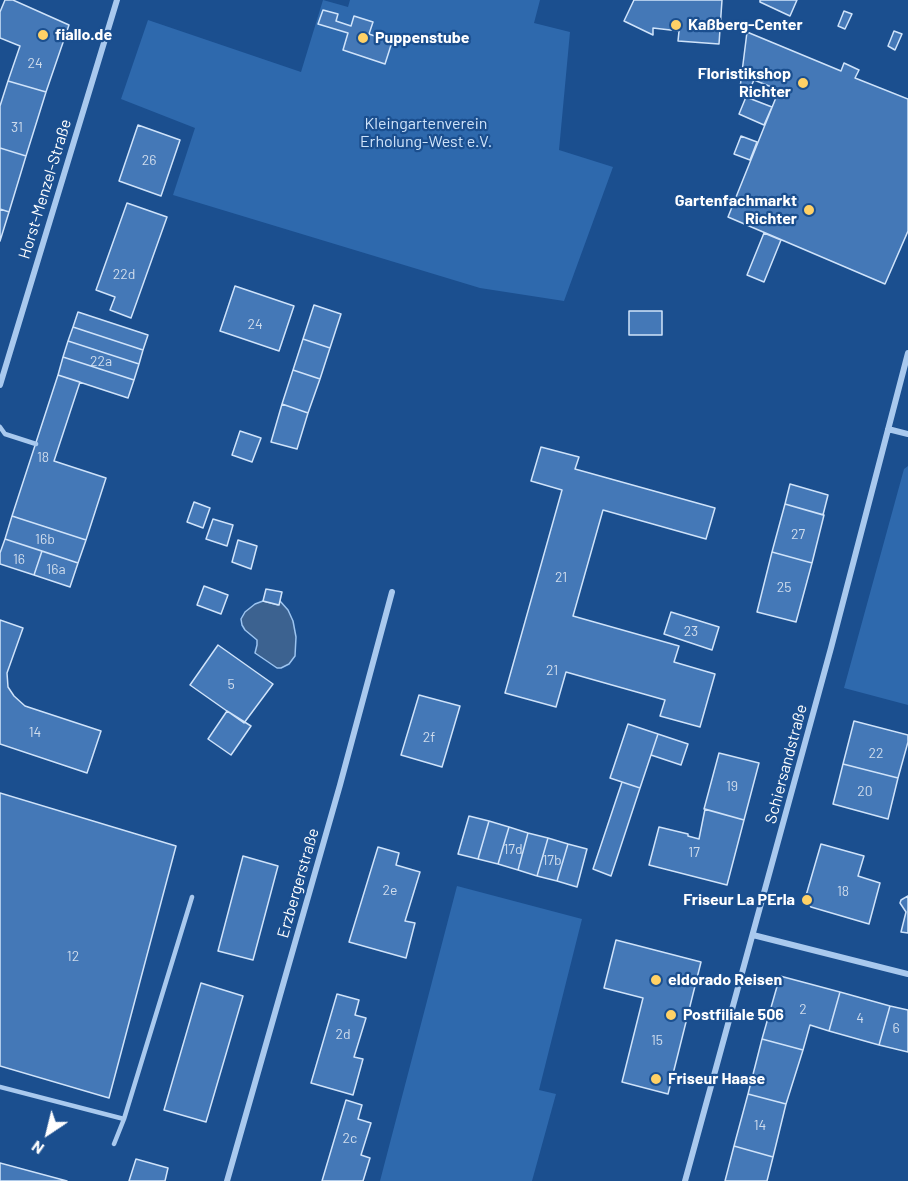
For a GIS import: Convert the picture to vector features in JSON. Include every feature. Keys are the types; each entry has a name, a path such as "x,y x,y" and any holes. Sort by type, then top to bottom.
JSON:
{"street":[{"name":"Horst-Menzel-Straße","path":"0,385 117,0"},
{"name":"Schiersandstraße","path":"685,1181 831,648 908,352"},
{"path":"888,429 908,434"},
{"name":"Erzbergerstraße","path":"227,1181 340,785 392,592"},
{"path":"753,935 908,974"}],"lane":[{"path":"0,427 5,434 36,444"},
{"path":"114,1144 124,1119 192,897"},
{"path":"0,1087 124,1119"}],"green space":[{"name":"Kleingartenverein Erholung-West e.V.","path":"323,0 348,7 350,0 540,0 534,23 570,32 559,150 613,167 564,301 480,288 173,195 195,128 121,99 148,20 301,72"},
{"path":"908,466 908,705 844,688 904,469"},
{"path":"457,886 582,919 539,1090 556,1094 532,1181 380,1181"}],"shaded area":[{"path":"263,601 278,605 280,601 288,610 293,621 296,637 295,656 289,664 281,668 277,668 255,653 257,640 242,625 241,619 245,612"}],"building":[{"path":"5,0 13,0 69,25 46,92 8,81 20,46 0,38 0,12"},
{"name":"Kaßberg-Center","path":"634,0 722,0 719,44 678,41 679,31 653,28 653,35 624,21"},
{"path":"760,0 797,0 790,16"},
{"name":"Puppenstube","path":"323,10 338,14 336,21 351,26 354,16 373,22 369,34 392,42 385,64 343,50 348,33 318,24"},
{"path":"844,11 852,14 845,29 838,26"},
{"path":"894,31 902,34 895,50 888,46"},
{"path":"747,32 841,71 844,63 859,70 855,78 908,99 908,231 885,284 728,217 779,90 754,80 748,93 740,88"},
{"path":"8,81 46,92 26,156 0,148 0,106"},
{"path":"746,97 772,107 764,125 739,114"},
{"path":"138,125 180,140 161,196 119,181"},
{"path":"741,136 757,142 750,160 734,154"},
{"path":"0,148 26,156 9,212 0,209"},
{"path":"127,203 167,217 131,318 110,310 115,297 96,290"},
{"path":"0,209 9,212 0,241"},
{"path":"764,233 781,240 764,282 747,275"},
{"path":"235,286 294,306 279,351 220,331"},
{"path":"314,305 341,314 330,348 303,339"},
{"path":"629,311 662,311 662,335 629,335"},
{"path":"78,312 148,335 143,350 73,327"},
{"path":"73,327 143,350 139,364 68,341"},
{"path":"303,339 330,348 320,379 293,370"},
{"path":"68,341 139,364 134,380 63,357"},
{"path":"63,357 134,380 128,398 58,375"},
{"path":"293,370 320,379 308,413 282,404"},
{"path":"58,375 80,382 54,461 106,478 86,540 12,516"},
{"path":"282,404 308,413 297,449 271,442"},
{"path":"240,431 261,438 252,462 232,455"},
{"path":"541,447 579,457 575,469 715,508 706,539 603,510 573,616 679,646 674,662 715,674 700,727 660,716 665,700 566,672 556,707 505,693 562,490 531,481"},
{"path":"790,484 828,495 823,515 785,504"},
{"path":"194,502 210,508 203,528 187,522"},
{"path":"785,504 824,515 812,563 772,552"},
{"path":"12,516 86,540 78,563 5,539"},
{"path":"213,519 233,525 227,546 206,539"},
{"path":"5,539 42,551 34,575 0,564 0,553"},
{"path":"238,540 257,546 251,569 232,562"},
{"path":"42,551 78,563 70,587 34,575"},
{"path":"772,552 812,563 796,622 757,612"},
{"path":"204,586 228,595 221,614 197,605"},
{"path":"266,589 282,592 279,605 263,601"},
{"path":"671,612 719,627 712,650 664,634"},
{"path":"0,620 23,628 7,673 8,687 14,696 25,706 101,731 87,773 0,744"},
{"path":"218,645 273,684 244,723 190,685"},
{"path":"419,695 460,706 442,767 401,755"},
{"path":"227,711 251,726 231,755 208,739"},
{"path":"854,721 908,735 898,778 843,764"},
{"path":"628,724 658,734 640,788 610,778"},
{"path":"658,734 688,744 681,765 651,755"},
{"path":"719,753 759,763 744,820 704,809"},
{"path":"843,764 898,778 888,819 833,804"},
{"path":"622,782 640,788 611,876 593,869"},
{"path":"0,793 176,846 109,1098 0,1066"},
{"path":"705,809 744,820 727,885 649,865 659,827 699,839"},
{"path":"469,816 489,821 478,859 458,854"},
{"path":"489,821 509,827 498,864 478,859"},
{"path":"509,827 528,833 518,870 498,864"},
{"path":"528,833 548,838 537,876 518,870"},
{"path":"548,838 568,844 557,881 537,876"},
{"path":"568,844 587,849 577,887 557,881"},
{"path":"821,844 864,856 858,876 880,883 869,924 811,907 805,899"},
{"path":"378,847 399,853 396,865 420,872 405,921 415,923 406,958 349,942"},
{"path":"243,856 278,866 253,960 218,951"},
{"path":"908,896 908,933 901,932 906,912 900,903"},
{"path":"616,940 701,962 668,1094 622,1082 643,998 604,988"},
{"path":"780,976 840,992 829,1031 810,1025 803,1050 762,1039"},
{"path":"201,983 243,996 206,1122 164,1110"},
{"path":"840,992 890,1006 879,1045 829,1031"},
{"path":"337,994 359,1000 355,1015 366,1018 354,1057 363,1059 353,1095 311,1083"},
{"path":"890,1006 908,1010 908,1052 879,1045"},
{"path":"762,1039 803,1050 786,1104 748,1094"},
{"path":"748,1094 786,1104 773,1157 734,1146"},
{"path":"346,1100 362,1105 358,1119 371,1123 361,1155 370,1158 363,1181 322,1181"},
{"path":"734,1146 773,1157 767,1181 725,1181"},
{"path":"136,1159 168,1168 165,1181 129,1181"},
{"path":"0,1163 67,1181 0,1181"}],"place":[{"name":"Kaßberg-Center","path":"676,25"},
{"name":"fiallo.de","path":"43,35"},
{"name":"Puppenstube","path":"363,38"},
{"name":"Floristikshop Richter","path":"803,83"},
{"name":"Gartenfachmarkt Richter","path":"809,210"},
{"name":"Friseur La PErla","path":"807,900"},
{"name":"eldorado Reisen","path":"656,980"},
{"name":"Postfiliale 506","path":"671,1015"},
{"name":"Friseur Haase","path":"656,1079"}]}
